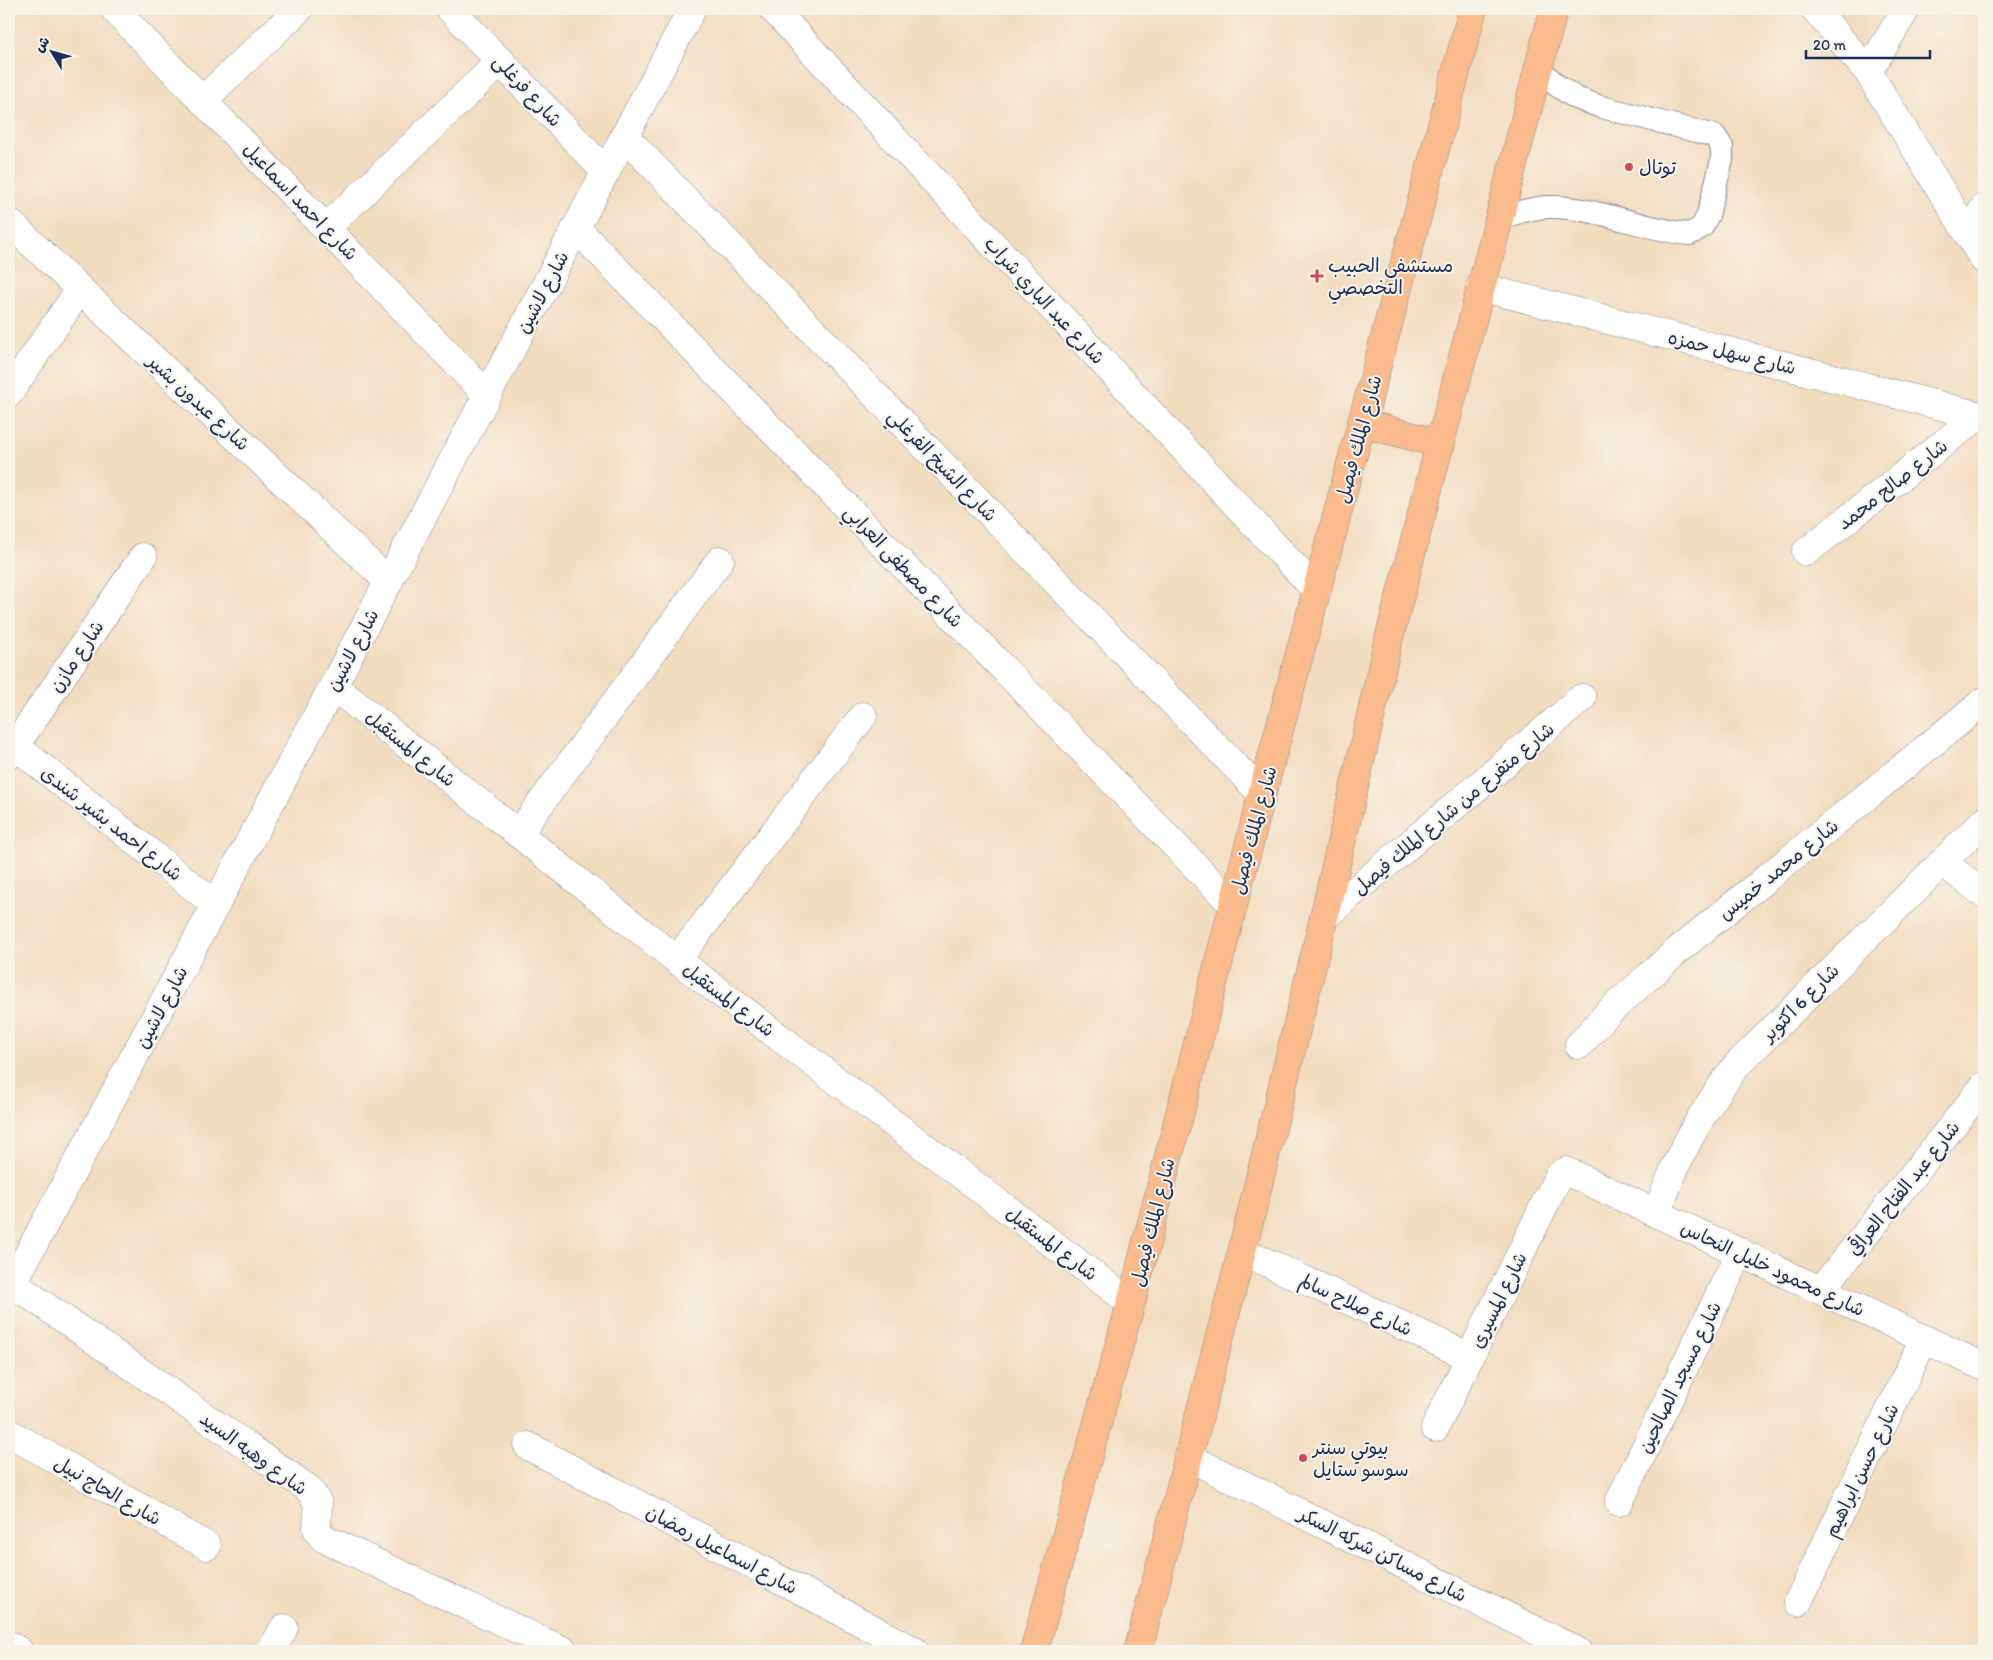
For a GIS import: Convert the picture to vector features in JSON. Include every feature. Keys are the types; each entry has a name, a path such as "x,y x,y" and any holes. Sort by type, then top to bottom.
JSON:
{"main road":[{"name":"شارع الملك فيصل","path":"1034,1651 1131,1303 1262,794 1473,9"},
{"path":"1138,1651 1242,1251 1324,917 1387,646 1554,9"},
{"path":"1362,423 1441,444"}],"street":[{"name":"شارع احمد اسماعيل","path":"114,9 487,395"},
{"path":"203,100 299,9"},
{"name":"شارع فرغلى","path":"450,9 501,60 606,172"},
{"name":"شارع لاشين","path":"10,1287 334,686 691,9"},
{"name":"شارع عبد الباري شراب","path":"773,9 1317,590"},
{"path":"1815,9 1868,72 1984,260"},
{"path":"1868,72 1906,9"},
{"path":"326,228 501,60"},
{"name":"شارع الشيخ الفرغلي","path":"624,136 1262,794"},
{"path":"1968,233 1984,208"},
{"name":"شارع عبدون بشير","path":"9,222 388,582"},
{"name":"شارع مصطفى العرابي","path":"576,228 1233,905"},
{"name":"شارع سهل حمزه","path":"1480,288 1981,417"},
{"path":"9,393 80,289"},
{"name":"شارع صالح محمد","path":"1806,552 1981,417"},
{"name":"شارع مازن","path":"11,748 143,558"},
{"path":"518,834 720,560"},
{"name":"شارع المستقبل","path":"334,686 677,960 1131,1303"},
{"name":"شارع متفرع من شارع الملك فيصل","path":"1324,917 1582,698"},
{"name":"شارع محمد خميس","path":"1578,1045 1609,1012 1677,951 1984,700"},
{"path":"677,960 863,716"},
{"name":"شارع احمد بشير شندى","path":"11,748 216,905"},
{"name":"شارع 6 اكتوبر","path":"1657,1214 1670,1174 1689,1136 1711,1100 1736,1066 1984,821"},
{"path":"1942,862 1984,894"},
{"name":"شارع عبد الفتاح العراقي","path":"1821,1290 1984,1086"},
{"name":"شارع محمود خليل النحاس","path":"1562,1171 1566,1171 1984,1367"},
{"name":"شارع المسيرى","path":"1435,1428 1562,1171"},
{"name":"شارع صلاح سالم","path":"1242,1251 1470,1357"},
{"name":"شارع مسجد الصالحين","path":"1619,1502 1740,1252"},
{"name":"شارع وهبه السيد","path":"10,1287 309,1489 318,1503 318,1530 323,1538 564,1651"},
{"name":"شارع حسن ابراهيم","path":"1798,1602 1924,1339"},
{"name":"شارع الحاج نبيل","path":"9,1433 207,1546"},
{"name":"شارع اسماعيل رمضان","path":"528,1446 915,1651"},
{"name":"شارع مساكن شركه السكر","path":"1188,1457 1577,1651"},
{"path":"271,1651 284,1628"},
{"path":"9,1645 19,1651"}],"lane":[{"path":"1499,219 1539,208 1573,209 1690,234 1702,227 1708,215 1722,160 1722,147 1715,136 1583,101 1556,85 1538,67"}],"place":[{"name":"توتال","path":"1629,167"},
{"name":"مستشفى الحبيب التخصصي","path":"1317,276"},
{"name":"بيوتي سنتر سوسو ستايل","path":"1303,1458"}]}
